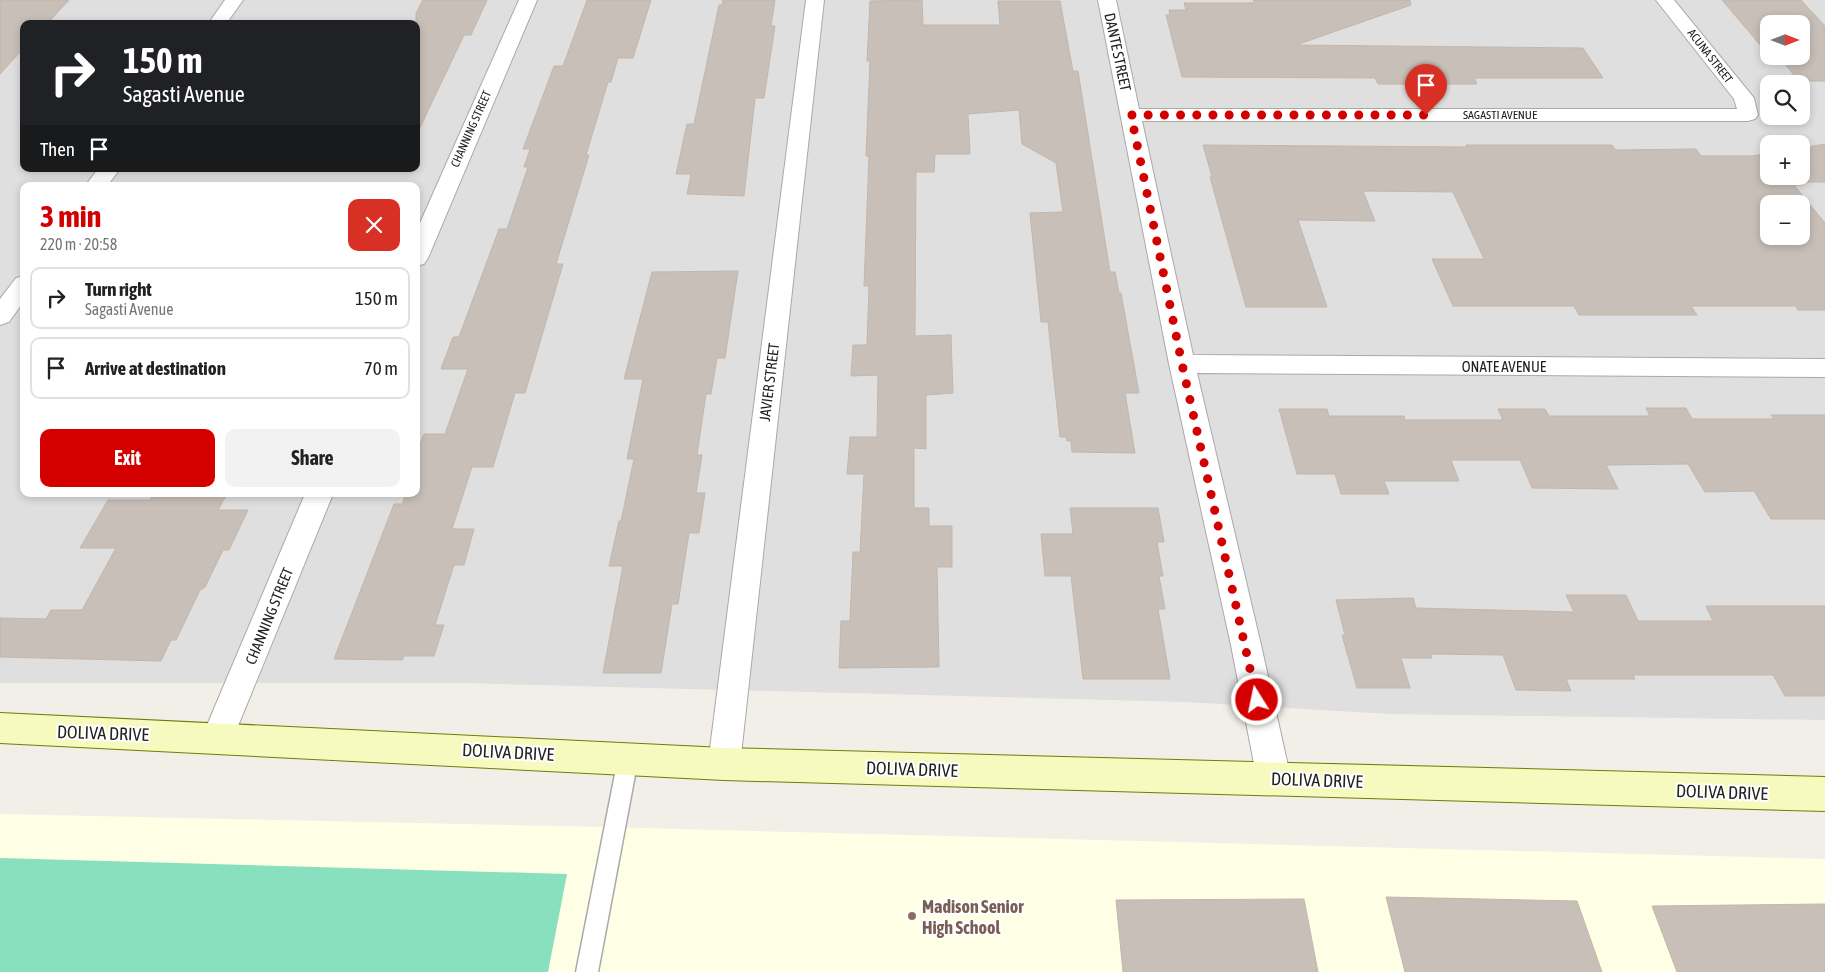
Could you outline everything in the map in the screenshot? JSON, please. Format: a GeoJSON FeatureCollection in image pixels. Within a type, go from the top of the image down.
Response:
{"type":"FeatureCollection","features":[{"type":"Feature","properties":{"kind":"street"},"geometry":{"type":"LineString","coordinates":[[219,20],[234,0]]}},
{"type":"Feature","properties":{"kind":"street","name":"CHANNING STREET"},"geometry":{"type":"LineString","coordinates":[[420,249],[528,0]]}},
{"type":"Feature","properties":{"kind":"street","name":"JAVIER STREET"},"geometry":{"type":"LineString","coordinates":[[724,764],[815,0]]}},
{"type":"Feature","properties":{"kind":"street","name":"DANTE STREET"},"geometry":{"type":"LineString","coordinates":[[1107,0],[1182,364],[1274,779]]}},
{"type":"Feature","properties":{"kind":"street","name":"ACUNA STREET"},"geometry":{"type":"LineString","coordinates":[[1665,0],[1744,98],[1748,115]]}},
{"type":"Feature","properties":{"kind":"street","name":"SAGASTI AVENUE"},"geometry":{"type":"LineString","coordinates":[[1131,115],[1748,115]]}},
{"type":"Feature","properties":{"kind":"street"},"geometry":{"type":"LineString","coordinates":[[99,182],[107,172]]}},
{"type":"Feature","properties":{"kind":"street"},"geometry":{"type":"LineString","coordinates":[[0,316],[20,289]]}},
{"type":"Feature","properties":{"kind":"street","name":"ONATE AVENUE"},"geometry":{"type":"LineString","coordinates":[[1182,364],[1825,368]]}},
{"type":"Feature","properties":{"kind":"street","name":"CHANNING STREET"},"geometry":{"type":"LineString","coordinates":[[218,738],[318,497]]}},
{"type":"Feature","properties":{"kind":"street","name":"DOLIVA DRIVE"},"geometry":{"type":"LineString","coordinates":[[0,728],[724,764],[1825,794]]}},
{"type":"Feature","properties":{"kind":"lane"},"geometry":{"type":"LineString","coordinates":[[588,972],[628,759]]}},
{"type":"Feature","properties":{"kind":"shaded area"},"geometry":{"type":"Polygon","coordinates":[[[0,0],[1825,0],[1825,720],[1389,714],[1185,702],[465,683],[0,683],[0,0]]]}},
{"type":"Feature","properties":{"kind":"shaded area","name":"Madison Senior High School"},"geometry":{"type":"Polygon","coordinates":[[[0,814],[603,827],[1825,859],[1825,972],[0,972],[0,814]]]}},
{"type":"Feature","properties":{"kind":"green space"},"geometry":{"type":"Polygon","coordinates":[[[0,858],[567,874],[548,972],[0,972],[0,858]]]}},
{"type":"Feature","properties":{"kind":"building"},"geometry":{"type":"Polygon","coordinates":[[[0,0],[69,0],[51,20],[20,20],[20,52],[0,74],[0,0]]]}},
{"type":"Feature","properties":{"kind":"building"},"geometry":{"type":"Polygon","coordinates":[[[423,0],[487,0],[471,35],[464,35],[420,128],[420,20],[416,20],[416,13],[423,0]]]}},
{"type":"Feature","properties":{"kind":"building"},"geometry":{"type":"Polygon","coordinates":[[[587,0],[651,0],[633,58],[618,58],[611,82],[608,82],[586,155],[589,155],[556,264],[563,264],[525,393],[515,393],[493,467],[472,467],[452,529],[474,529],[464,565],[454,565],[435,625],[444,625],[434,656],[404,656],[402,660],[334,659],[394,504],[402,504],[405,497],[420,497],[420,444],[424,434],[445,434],[468,369],[441,369],[453,337],[459,337],[499,229],[507,229],[528,167],[524,167],[530,149],[523,149],[554,66],[563,66],[587,0]]]}},
{"type":"Feature","properties":{"kind":"building"},"geometry":{"type":"Polygon","coordinates":[[[723,0],[775,0],[771,26],[775,26],[764,98],[755,98],[744,196],[687,194],[691,174],[676,174],[687,124],[694,124],[719,5],[722,5],[723,0]]]}},
{"type":"Feature","properties":{"kind":"building"},"geometry":{"type":"Polygon","coordinates":[[[922,0],[923,25],[1000,25],[998,1],[1060,1],[1073,71],[1078,71],[1110,272],[1115,272],[1119,293],[1121,293],[1139,393],[1125,393],[1135,453],[1072,452],[1071,441],[1067,441],[1066,437],[1060,437],[1048,322],[1041,322],[1030,213],[1063,212],[1056,163],[1022,144],[1019,110],[968,114],[970,154],[935,154],[934,172],[916,172],[915,336],[951,335],[953,393],[926,395],[926,449],[914,448],[914,508],[929,508],[929,526],[952,526],[952,567],[937,567],[939,667],[839,668],[841,621],[850,621],[853,552],[860,552],[864,474],[847,474],[850,437],[877,437],[878,375],[851,376],[853,345],[867,345],[869,286],[864,286],[869,156],[866,156],[870,61],[867,61],[870,1],[922,0]]]}},
{"type":"Feature","properties":{"kind":"building"},"geometry":{"type":"Polygon","coordinates":[[[1254,0],[1410,0],[1411,5],[1296,45],[1583,48],[1603,78],[1474,78],[1477,84],[1378,84],[1375,78],[1182,77],[1166,15],[1170,15],[1169,10],[1186,10],[1184,3],[1253,3],[1254,0]]]}},
{"type":"Feature","properties":{"kind":"building"},"geometry":{"type":"Polygon","coordinates":[[[1722,0],[1801,0],[1825,26],[1825,81],[1810,81],[1810,75],[1794,75],[1786,65],[1810,65],[1810,15],[1760,15],[1760,45],[1722,0]]]}},
{"type":"Feature","properties":{"kind":"building"},"geometry":{"type":"Polygon","coordinates":[[[1825,144],[1825,182],[1810,182],[1810,146],[1825,144]]]}},
{"type":"Feature","properties":{"kind":"building"},"geometry":{"type":"Polygon","coordinates":[[[1203,145],[1467,147],[1466,145],[1612,145],[1616,150],[1696,149],[1701,156],[1760,155],[1760,185],[1794,185],[1802,195],[1760,195],[1760,245],[1810,245],[1810,205],[1825,223],[1825,310],[1798,310],[1796,306],[1691,306],[1697,315],[1579,315],[1574,306],[1453,306],[1432,259],[1484,259],[1453,192],[1363,191],[1375,221],[1298,220],[1327,307],[1246,307],[1203,145]]]}},
{"type":"Feature","properties":{"kind":"building"},"geometry":{"type":"Polygon","coordinates":[[[738,271],[725,358],[717,358],[711,394],[706,394],[697,455],[702,455],[696,493],[705,493],[699,533],[689,533],[678,604],[672,604],[661,673],[603,673],[623,566],[609,566],[634,459],[627,459],[643,379],[624,379],[652,272],[738,271]]]}},
{"type":"Feature","properties":{"kind":"building"},"geometry":{"type":"Polygon","coordinates":[[[1646,408],[1686,408],[1692,419],[1774,419],[1771,415],[1825,415],[1825,519],[1771,519],[1754,491],[1705,492],[1688,464],[1606,465],[1618,489],[1532,488],[1520,460],[1451,460],[1459,481],[1384,481],[1389,494],[1341,494],[1335,474],[1297,474],[1279,409],[1327,409],[1329,416],[1404,416],[1405,420],[1503,420],[1498,409],[1545,409],[1549,416],[1650,416],[1646,408]]]}},
{"type":"Feature","properties":{"kind":"building"},"geometry":{"type":"Polygon","coordinates":[[[152,497],[225,497],[218,510],[248,510],[229,550],[223,550],[205,587],[200,590],[176,640],[171,640],[161,661],[0,657],[0,618],[46,619],[51,610],[82,610],[116,548],[80,548],[108,500],[150,500],[152,497]]]}},
{"type":"Feature","properties":{"kind":"building"},"geometry":{"type":"Polygon","coordinates":[[[1070,508],[1158,508],[1164,542],[1157,542],[1163,576],[1159,576],[1165,609],[1158,609],[1170,679],[1083,679],[1071,576],[1045,576],[1041,534],[1073,534],[1070,508]]]}},
{"type":"Feature","properties":{"kind":"building"},"geometry":{"type":"Polygon","coordinates":[[[1566,595],[1626,595],[1638,621],[1713,621],[1706,606],[1825,606],[1825,696],[1785,696],[1773,675],[1633,675],[1635,679],[1566,679],[1571,691],[1516,690],[1503,655],[1431,654],[1432,658],[1401,658],[1410,688],[1357,688],[1342,635],[1345,635],[1336,600],[1413,598],[1416,608],[1574,612],[1566,595]]]}},
{"type":"Feature","properties":{"kind":"building"},"geometry":{"type":"Polygon","coordinates":[[[1386,897],[1577,901],[1602,972],[1405,972],[1386,897]]]}},
{"type":"Feature","properties":{"kind":"building"},"geometry":{"type":"Polygon","coordinates":[[[1304,899],[1318,972],[1123,972],[1116,900],[1304,899]]]}},
{"type":"Feature","properties":{"kind":"building"},"geometry":{"type":"Polygon","coordinates":[[[1825,904],[1825,972],[1677,972],[1652,906],[1825,904]]]}},
{"type":"Feature","properties":{"kind":"place","name":"Madison Senior High School"},"geometry":{"type":"Point","coordinates":[912,916]}},
{"type":"Feature","properties":{"kind":"route"},"geometry":{"type":"LineString","coordinates":[[1257,700],[1182,364],[1131,115],[1426,115]]}}]}
